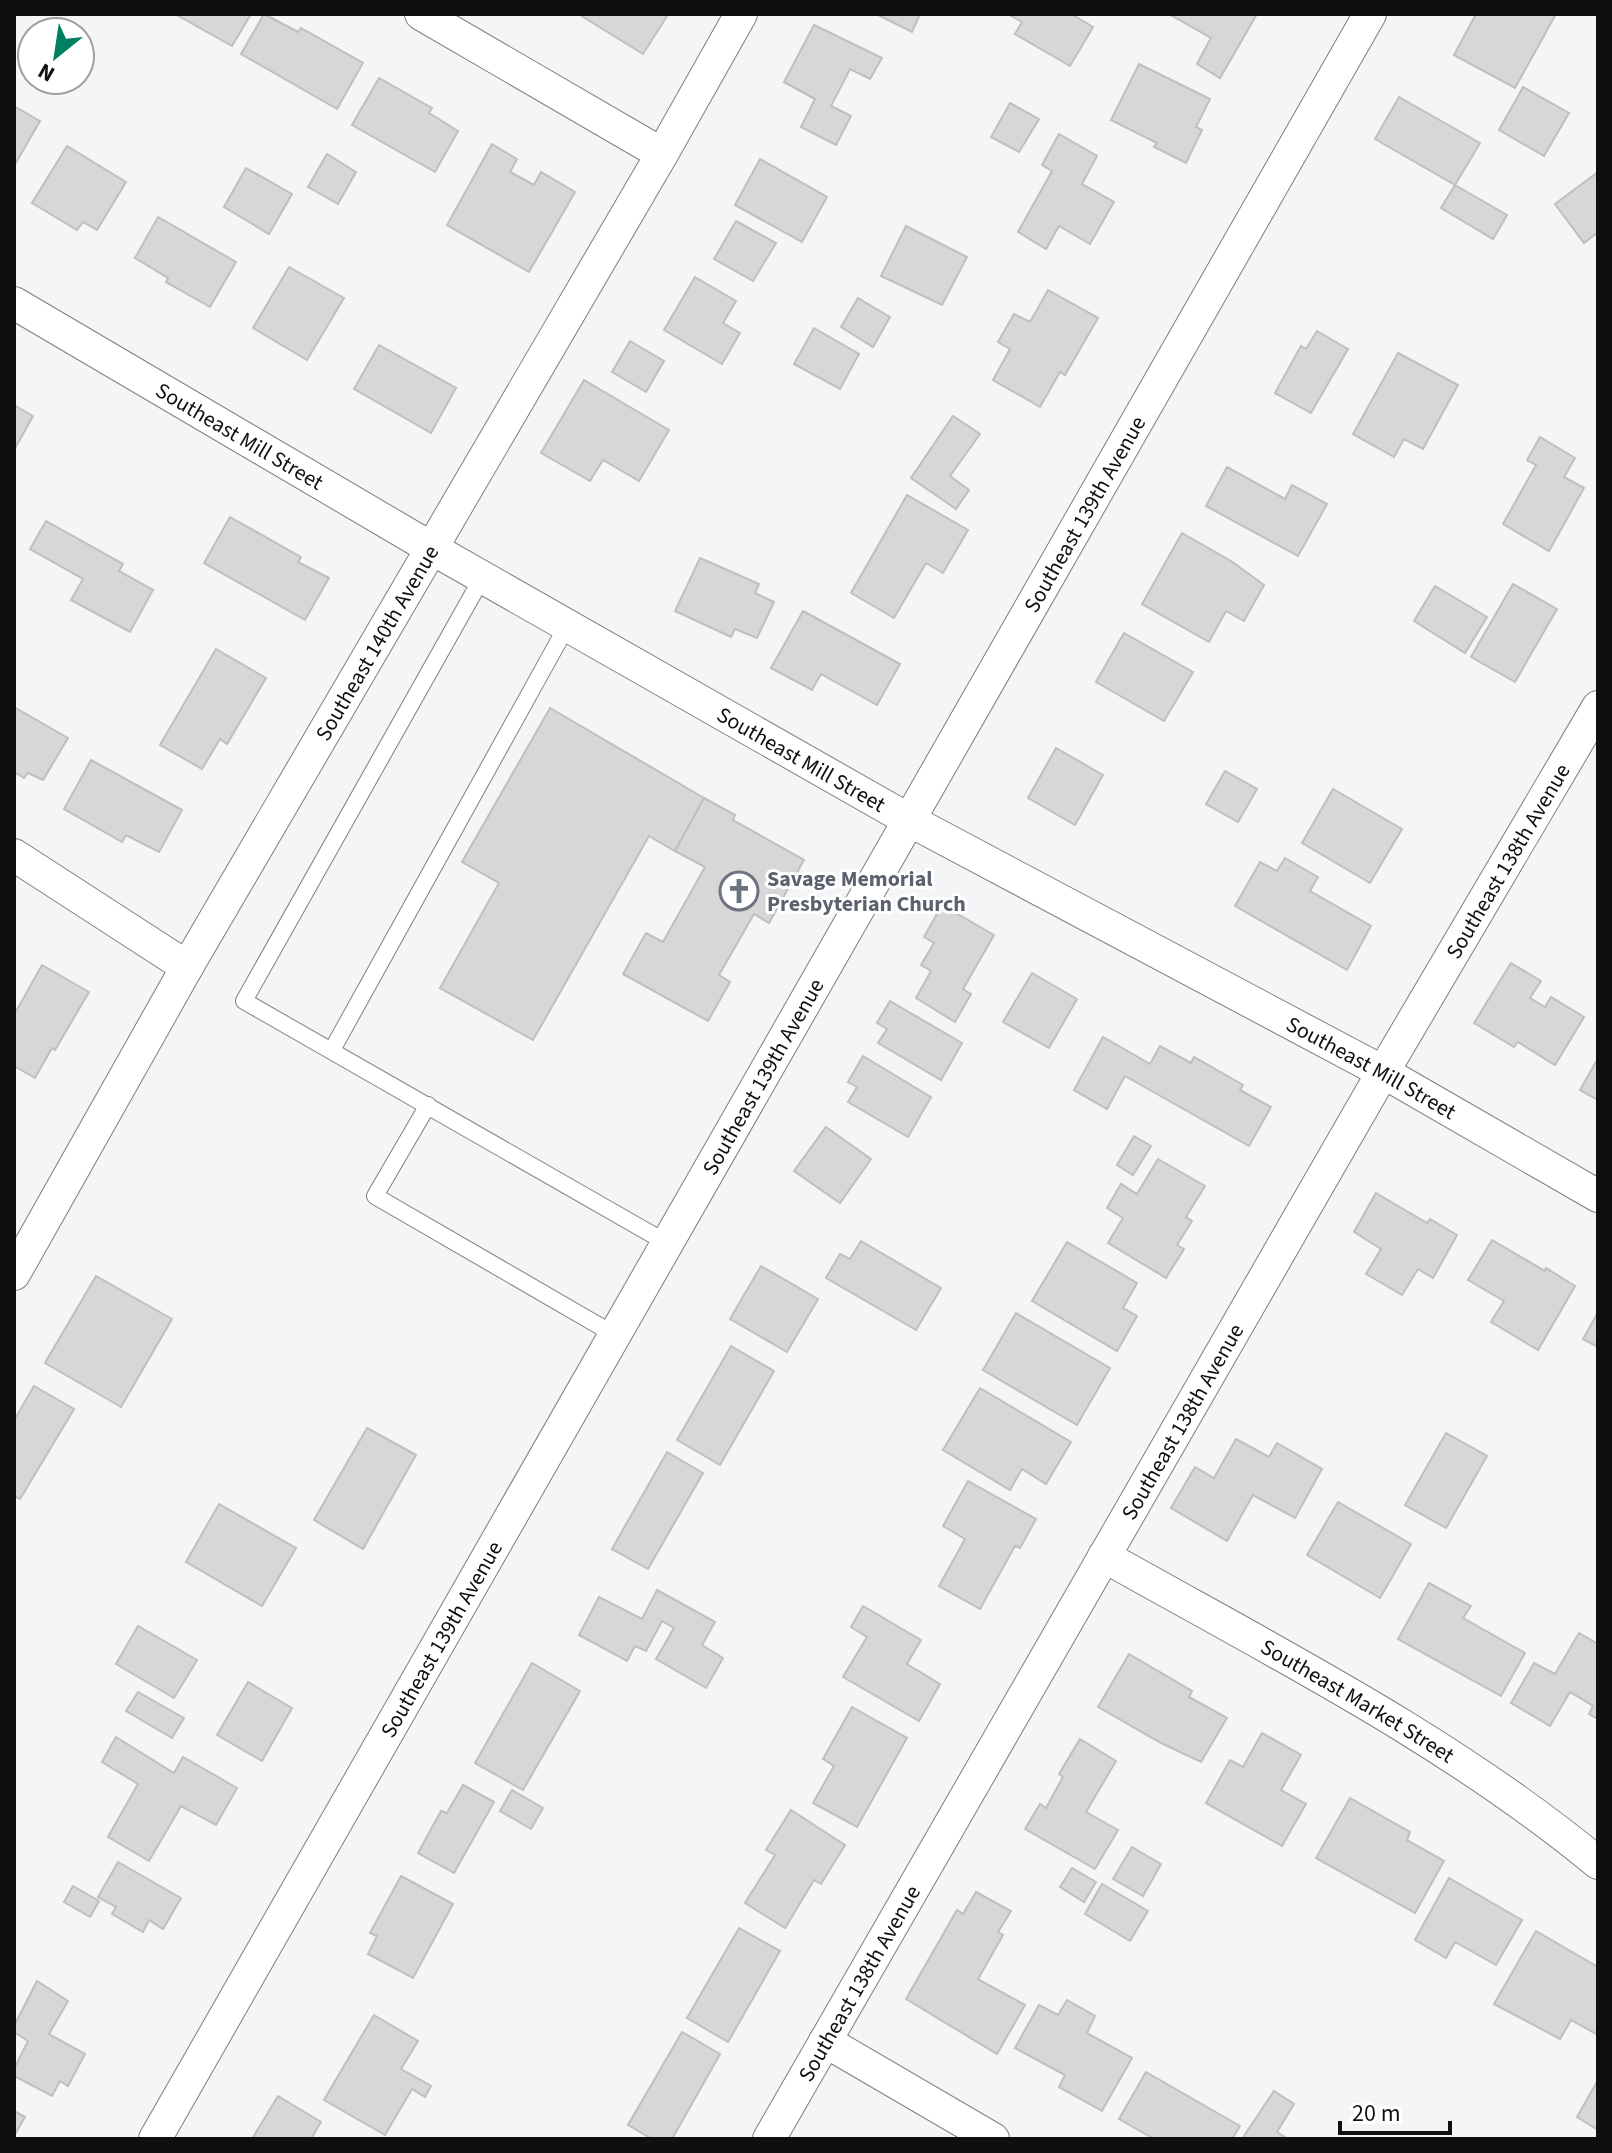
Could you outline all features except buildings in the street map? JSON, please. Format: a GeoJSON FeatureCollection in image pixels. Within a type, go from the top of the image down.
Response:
{"type":"FeatureCollection","features":[{"type":"Feature","properties":{"kind":"street"},"geometry":{"type":"LineString","coordinates":[[421,14],[662,154]]}},
{"type":"Feature","properties":{"kind":"street","name":"Southeast 140th Avenue"},"geometry":{"type":"LineString","coordinates":[[14,1274],[187,967],[741,14]]}},
{"type":"Feature","properties":{"kind":"street","name":"Southeast 139th Avenue"},"geometry":{"type":"LineString","coordinates":[[155,2139],[1370,14]]}},
{"type":"Feature","properties":{"kind":"street","name":"Southeast Mill Street"},"geometry":{"type":"LineString","coordinates":[[14,303],[482,578],[909,820],[1383,1072],[1598,1196]]}},
{"type":"Feature","properties":{"kind":"street","name":"Southeast 138th Avenue"},"geometry":{"type":"LineString","coordinates":[[769,2139],[1383,1072],[1598,707]]}},
{"type":"Feature","properties":{"kind":"street"},"geometry":{"type":"LineString","coordinates":[[14,855],[187,967]]}},
{"type":"Feature","properties":{"kind":"street","name":"Southeast Market Street"},"geometry":{"type":"LineString","coordinates":[[1104,1556],[1404,1726],[1521,1804],[1598,1863]]}},
{"type":"Feature","properties":{"kind":"street"},"geometry":{"type":"LineString","coordinates":[[825,2041],[993,2139]]}},
{"type":"Feature","properties":{"kind":"lane"},"geometry":{"type":"LineString","coordinates":[[482,578],[244,1001],[667,1243]]}},
{"type":"Feature","properties":{"kind":"lane"},"geometry":{"type":"LineString","coordinates":[[332,1050],[567,626]]}},
{"type":"Feature","properties":{"kind":"lane"},"geometry":{"type":"LineString","coordinates":[[428,1105],[375,1196],[615,1335]]}},
{"type":"Feature","properties":{"kind":"place","name":"Savage Memorial Presbyterian Church"},"geometry":{"type":"Point","coordinates":[739,891]}}]}
